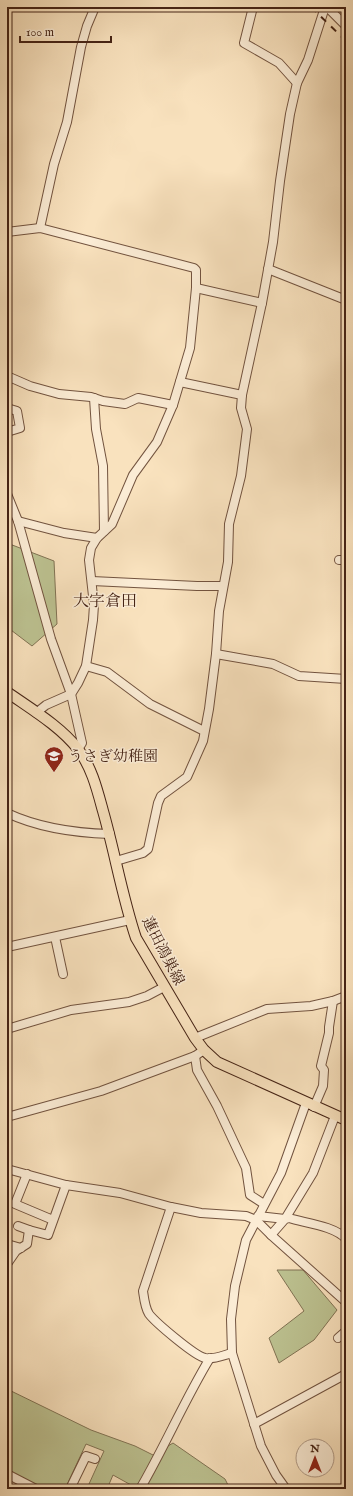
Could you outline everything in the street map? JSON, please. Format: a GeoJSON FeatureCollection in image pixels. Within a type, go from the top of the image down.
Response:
{"type":"FeatureCollection","features":[{"type":"Feature","properties":{"kind":"main road","name":"蓮田鴻巣線"},"geometry":{"type":"LineString","coordinates":[[7,692],[69,740],[78,749],[88,764],[93,774],[110,834],[130,920],[136,938],[164,987],[204,1050],[217,1062],[346,1120]]}},
{"type":"Feature","properties":{"kind":"street"},"geometry":{"type":"LineString","coordinates":[[40,228],[54,164],[67,122],[81,48],[87,26],[95,7]]}},
{"type":"Feature","properties":{"kind":"street"},"geometry":{"type":"LineString","coordinates":[[253,7],[244,43],[279,63],[297,82]]}},
{"type":"Feature","properties":{"kind":"street"},"geometry":{"type":"LineString","coordinates":[[116,861],[143,853],[148,849],[158,803],[161,796],[187,777],[203,741],[209,709],[216,654],[219,611],[228,562],[229,524],[241,476],[247,429],[241,408],[242,395],[262,303],[273,242],[287,133],[297,82],[308,60],[326,7],[346,26]]}},
{"type":"Feature","properties":{"kind":"street"},"geometry":{"type":"LineString","coordinates":[[7,232],[40,228],[194,268],[196,270],[196,288],[190,348],[173,405],[157,442],[133,474],[112,524],[97,538],[92,548],[89,560],[92,581],[93,620],[86,666],[71,694],[46,705],[36,713]]}},
{"type":"Feature","properties":{"kind":"street"},"geometry":{"type":"LineString","coordinates":[[268,269],[346,300]]}},
{"type":"Feature","properties":{"kind":"street"},"geometry":{"type":"LineString","coordinates":[[196,288],[262,303]]}},
{"type":"Feature","properties":{"kind":"street"},"geometry":{"type":"LineString","coordinates":[[7,376],[30,386],[59,394],[94,398],[103,401],[125,404],[138,398],[173,405]]}},
{"type":"Feature","properties":{"kind":"street"},"geometry":{"type":"LineString","coordinates":[[180,382],[242,395]]}},
{"type":"Feature","properties":{"kind":"street"},"geometry":{"type":"LineString","coordinates":[[94,398],[96,429],[103,466],[104,531]]}},
{"type":"Feature","properties":{"kind":"street"},"geometry":{"type":"LineString","coordinates":[[7,408],[17,411],[20,428],[7,432]]}},
{"type":"Feature","properties":{"kind":"street"},"geometry":{"type":"LineString","coordinates":[[7,494],[18,520],[51,639],[71,694],[82,743],[78,749]]}},
{"type":"Feature","properties":{"kind":"street"},"geometry":{"type":"LineString","coordinates":[[18,520],[64,533],[97,538]]}},
{"type":"Feature","properties":{"kind":"street"},"geometry":{"type":"LineString","coordinates":[[92,581],[223,586]]}},
{"type":"Feature","properties":{"kind":"street"},"geometry":{"type":"LineString","coordinates":[[216,654],[273,664],[299,676],[346,679]]}},
{"type":"Feature","properties":{"kind":"street"},"geometry":{"type":"LineString","coordinates":[[86,666],[107,672],[150,704],[204,731]]}},
{"type":"Feature","properties":{"kind":"street"},"geometry":{"type":"LineString","coordinates":[[7,813],[64,830],[84,833],[110,834]]}},
{"type":"Feature","properties":{"kind":"street"},"geometry":{"type":"LineString","coordinates":[[7,947],[130,920]]}},
{"type":"Feature","properties":{"kind":"street"},"geometry":{"type":"LineString","coordinates":[[55,936],[63,974]]}},
{"type":"Feature","properties":{"kind":"street"},"geometry":{"type":"LineString","coordinates":[[7,1029],[72,1010],[129,1002],[147,996],[164,987]]}},
{"type":"Feature","properties":{"kind":"street"},"geometry":{"type":"LineString","coordinates":[[195,1038],[267,1009],[311,1006],[333,1001],[346,996]]}},
{"type":"Feature","properties":{"kind":"street"},"geometry":{"type":"LineString","coordinates":[[286,1489],[267,1461],[254,1424],[232,1353],[231,1318],[235,1286],[246,1240],[281,1172],[310,1105],[323,1086],[324,1070],[321,1066],[329,1034],[333,1001]]}},
{"type":"Feature","properties":{"kind":"street"},"geometry":{"type":"LineString","coordinates":[[7,1117],[101,1091],[195,1056],[204,1050]]}},
{"type":"Feature","properties":{"kind":"street"},"geometry":{"type":"LineString","coordinates":[[195,1056],[197,1070],[246,1168],[250,1195],[264,1204]]}},
{"type":"Feature","properties":{"kind":"street"},"geometry":{"type":"LineString","coordinates":[[271,1235],[285,1219],[313,1173],[335,1116]]}},
{"type":"Feature","properties":{"kind":"street"},"geometry":{"type":"LineString","coordinates":[[7,1168],[66,1184],[120,1193],[172,1207],[201,1212],[257,1218],[289,1218],[329,1229],[345,1236]]}},
{"type":"Feature","properties":{"kind":"street"},"geometry":{"type":"LineString","coordinates":[[27,1174],[15,1204],[53,1220]]}},
{"type":"Feature","properties":{"kind":"street"},"geometry":{"type":"LineString","coordinates":[[18,1226],[48,1235],[66,1184]]}},
{"type":"Feature","properties":{"kind":"street"},"geometry":{"type":"LineString","coordinates":[[172,1207],[143,1290],[144,1302],[149,1314],[192,1351],[204,1358],[232,1353]]}},
{"type":"Feature","properties":{"kind":"street"},"geometry":{"type":"LineString","coordinates":[[257,1218],[271,1235],[346,1302]]}},
{"type":"Feature","properties":{"kind":"street"},"geometry":{"type":"LineString","coordinates":[[7,1264],[16,1251],[27,1244],[29,1230]]}},
{"type":"Feature","properties":{"kind":"street"},"geometry":{"type":"LineString","coordinates":[[7,1244],[21,1248]]}},
{"type":"Feature","properties":{"kind":"street"},"geometry":{"type":"LineString","coordinates":[[338,1338],[346,1332]]}},
{"type":"Feature","properties":{"kind":"street"},"geometry":{"type":"LineString","coordinates":[[140,1489],[155,1464],[176,1418],[210,1358]]}},
{"type":"Feature","properties":{"kind":"street"},"geometry":{"type":"LineString","coordinates":[[254,1424],[346,1374]]}},
{"type":"Feature","properties":{"kind":"street"},"geometry":{"type":"LineString","coordinates":[[70,1489],[86,1456],[95,1459]]}},
{"type":"Feature","properties":{"kind":"street"},"geometry":{"type":"LineString","coordinates":[[7,1474],[33,1488]]}},
{"type":"Feature","properties":{"kind":"green space"},"geometry":{"type":"Polygon","coordinates":[[[7,543],[54,561],[57,624],[32,646],[7,627],[7,543]]]}},
{"type":"Feature","properties":{"kind":"green space"},"geometry":{"type":"Polygon","coordinates":[[[277,1270],[303,1270],[337,1310],[314,1340],[279,1363],[269,1338],[304,1311],[277,1270]]]}},
{"type":"Feature","properties":{"kind":"green space"},"geometry":{"type":"Polygon","coordinates":[[[7,1389],[91,1430],[135,1446],[153,1455],[173,1443],[225,1479],[230,1489],[130,1489],[131,1485],[113,1475],[107,1489],[92,1489],[89,1484],[104,1451],[86,1444],[65,1489],[44,1489],[7,1471],[7,1389]]]}},
{"type":"Feature","properties":{"kind":"railway"},"geometry":{"type":"LineString","coordinates":[[311,7],[346,41]]}},
{"type":"Feature","properties":{"kind":"place","name":"うさぎ幼稚園"},"geometry":{"type":"Point","coordinates":[54,773]}},
{"type":"Feature","properties":{"kind":"district","name":"大字倉田"},"geometry":{"type":"Point","coordinates":[105,602]}}]}
